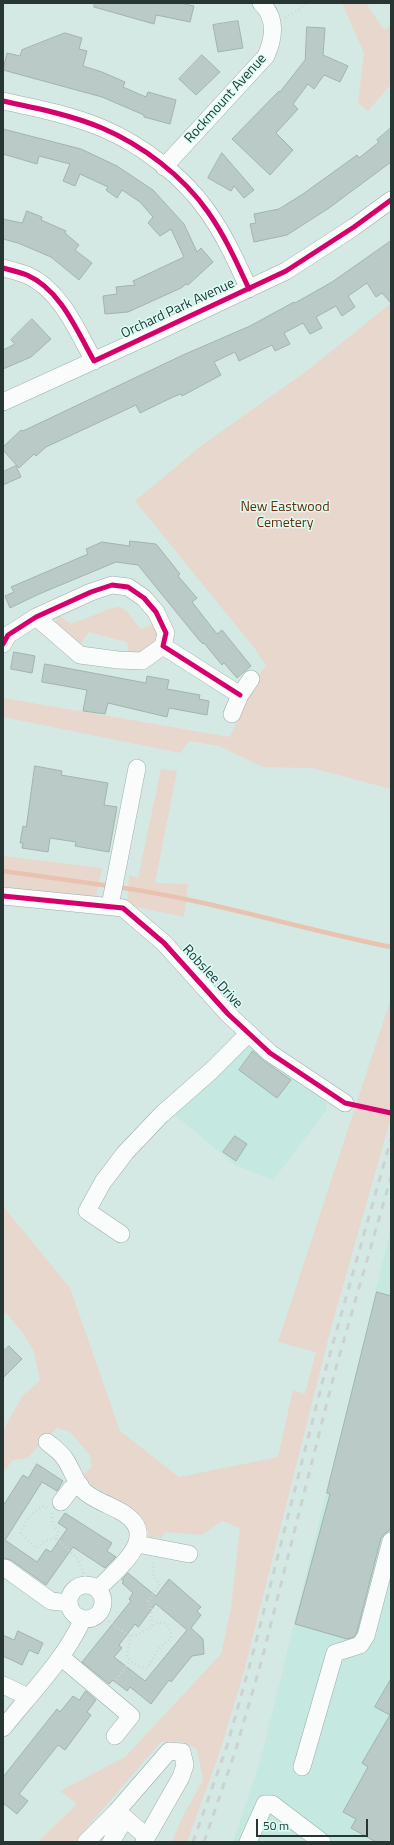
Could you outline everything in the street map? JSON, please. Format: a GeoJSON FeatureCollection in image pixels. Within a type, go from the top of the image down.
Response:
{"type":"FeatureCollection","features":[{"type":"Feature","properties":{"kind":"street","name":"Rockmount Avenue"},"geometry":{"type":"LineString","coordinates":[[164,167],[260,65],[266,56],[271,45],[272,24],[269,14],[261,3]]}},
{"type":"Feature","properties":{"kind":"street"},"geometry":{"type":"LineString","coordinates":[[3,101],[47,111],[102,129],[139,149],[164,167],[193,193],[207,210],[231,250],[249,290]]}},
{"type":"Feature","properties":{"kind":"street","name":"Orchard Park Avenue"},"geometry":{"type":"LineString","coordinates":[[3,402],[249,290],[314,254],[391,200]]}},
{"type":"Feature","properties":{"kind":"street"},"geometry":{"type":"LineString","coordinates":[[3,268],[27,275],[43,285],[54,296],[70,317],[94,361]]}},
{"type":"Feature","properties":{"kind":"street"},"geometry":{"type":"LineString","coordinates":[[3,644],[8,635],[36,617],[91,592],[112,585],[128,587],[144,598],[156,612],[166,633],[163,646],[142,661],[118,660],[80,655],[36,617]]}},
{"type":"Feature","properties":{"kind":"street"},"geometry":{"type":"LineString","coordinates":[[163,646],[240,695]]}},
{"type":"Feature","properties":{"kind":"street"},"geometry":{"type":"LineString","coordinates":[[232,714],[240,695],[251,679]]}},
{"type":"Feature","properties":{"kind":"street"},"geometry":{"type":"LineString","coordinates":[[110,906],[137,768]]}},
{"type":"Feature","properties":{"kind":"street","name":"Robslee Drive"},"geometry":{"type":"LineString","coordinates":[[3,896],[122,908],[164,943],[228,1014],[270,1053],[345,1103]]}},
{"type":"Feature","properties":{"kind":"street"},"geometry":{"type":"LineString","coordinates":[[121,1234],[87,1211],[103,1182],[125,1153],[161,1115],[211,1071],[249,1033]]}},
{"type":"Feature","properties":{"kind":"street"},"geometry":{"type":"LineString","coordinates":[[48,1442],[65,1458],[84,1491],[133,1520],[139,1531],[137,1544],[122,1565],[92,1587]]}},
{"type":"Feature","properties":{"kind":"street"},"geometry":{"type":"LineString","coordinates":[[56,1507],[71,1489],[80,1485]]}},
{"type":"Feature","properties":{"kind":"street"},"geometry":{"type":"LineString","coordinates":[[302,1767],[335,1654],[360,1645],[366,1636],[391,1541]]}},
{"type":"Feature","properties":{"kind":"street"},"geometry":{"type":"LineString","coordinates":[[137,1544],[189,1554]]}},
{"type":"Feature","properties":{"kind":"street"},"geometry":{"type":"LineString","coordinates":[[5,1568],[51,1601],[69,1603]]}},
{"type":"Feature","properties":{"kind":"street"},"geometry":{"type":"LineString","coordinates":[[3,1728],[61,1657],[75,1636],[104,1604],[103,1598],[92,1587],[81,1585],[72,1592],[69,1603],[73,1614],[91,1617]]}},
{"type":"Feature","properties":{"kind":"street"},"geometry":{"type":"LineString","coordinates":[[61,1657],[131,1716],[115,1736]]}},
{"type":"Feature","properties":{"kind":"street"},"geometry":{"type":"LineString","coordinates":[[3,1685],[28,1697]]}},
{"type":"Feature","properties":{"kind":"street"},"geometry":{"type":"LineString","coordinates":[[86,1842],[121,1815],[169,1751],[182,1752],[185,1765],[181,1777],[145,1839],[121,1815]]}},
{"type":"Feature","properties":{"kind":"street"},"geometry":{"type":"LineString","coordinates":[[248,1842],[265,1804],[272,1804],[322,1842]]}},
{"type":"Feature","properties":{"kind":"street"},"geometry":{"type":"LineString","coordinates":[[111,1842],[121,1815]]}},
{"type":"Feature","properties":{"kind":"path"},"geometry":{"type":"LineString","coordinates":[[272,24],[287,17],[308,3]]}},
{"type":"Feature","properties":{"kind":"path"},"geometry":{"type":"LineString","coordinates":[[44,1506],[56,1507],[52,1523],[58,1532],[56,1538],[45,1541],[37,1548],[20,1534],[25,1522],[35,1510],[44,1506]]}},
{"type":"Feature","properties":{"kind":"path"},"geometry":{"type":"LineString","coordinates":[[56,1538],[78,1559],[92,1587]]}},
{"type":"Feature","properties":{"kind":"path"},"geometry":{"type":"LineString","coordinates":[[152,1624],[151,1608],[148,1601],[160,1584],[152,1573],[155,1548]]}},
{"type":"Feature","properties":{"kind":"path"},"geometry":{"type":"LineString","coordinates":[[91,1617],[131,1636],[137,1635],[152,1624],[159,1622],[165,1623],[170,1628],[171,1638],[160,1647],[147,1668],[130,1661],[127,1656],[131,1636]]}},
{"type":"Feature","properties":{"kind":"path"},"geometry":{"type":"LineString","coordinates":[[105,1694],[130,1661]]}},
{"type":"Feature","properties":{"kind":"shaded area"},"geometry":{"type":"Polygon","coordinates":[[[236,1037],[325,1098],[327,1110],[273,1180],[235,1165],[163,1105],[236,1037]]]}},
{"type":"Feature","properties":{"kind":"shaded area"},"geometry":{"type":"Polygon","coordinates":[[[391,1228],[391,1842],[233,1842],[261,1758],[391,1228]]]}},
{"type":"Feature","properties":{"kind":"green space"},"geometry":{"type":"Polygon","coordinates":[[[342,3],[366,3],[384,30],[391,26],[391,84],[368,111],[358,103],[364,53],[342,3]]]}},
{"type":"Feature","properties":{"kind":"green space","name":"New Eastwood Cemetery"},"geometry":{"type":"Polygon","coordinates":[[[391,303],[391,789],[312,768],[263,767],[219,746],[189,741],[180,753],[3,717],[3,698],[230,737],[255,680],[266,666],[256,650],[135,501],[201,446],[308,370],[391,303]]]}},
{"type":"Feature","properties":{"kind":"green space"},"geometry":{"type":"Polygon","coordinates":[[[120,607],[127,611],[140,629],[153,624],[157,631],[158,643],[147,653],[129,654],[127,642],[89,632],[81,644],[68,637],[61,631],[56,623],[55,618],[59,615],[71,624],[112,608],[120,607]]]}},
{"type":"Feature","properties":{"kind":"green space"},"geometry":{"type":"Polygon","coordinates":[[[161,769],[177,771],[155,883],[188,884],[184,917],[127,905],[129,875],[138,878],[161,769]]]}},
{"type":"Feature","properties":{"kind":"green space"},"geometry":{"type":"Polygon","coordinates":[[[3,856],[102,868],[95,901],[3,888],[3,856]]]}},
{"type":"Feature","properties":{"kind":"green space"},"geometry":{"type":"Polygon","coordinates":[[[391,998],[391,1117],[331,1328],[243,1675],[219,1754],[187,1842],[172,1842],[182,1818],[203,1780],[197,1749],[179,1741],[161,1742],[74,1842],[38,1842],[77,1804],[60,1791],[125,1757],[221,1654],[231,1608],[240,1528],[222,1521],[202,1535],[166,1532],[161,1538],[149,1537],[146,1527],[132,1510],[81,1477],[92,1467],[90,1455],[70,1432],[57,1428],[27,1458],[13,1460],[3,1473],[3,1430],[23,1395],[40,1381],[34,1352],[23,1333],[6,1313],[3,1313],[3,1206],[70,1288],[120,1431],[179,1477],[278,1457],[293,1390],[305,1394],[316,1352],[278,1342],[391,998]]]}},
{"type":"Feature","properties":{"kind":"building"},"geometry":{"type":"Polygon","coordinates":[[[95,3],[180,3],[194,6],[190,22],[156,15],[154,24],[94,7],[95,3]]]}},
{"type":"Feature","properties":{"kind":"building"},"geometry":{"type":"Polygon","coordinates":[[[238,21],[243,48],[218,52],[213,25],[238,21]]]}},
{"type":"Feature","properties":{"kind":"building"},"geometry":{"type":"Polygon","coordinates":[[[307,27],[325,28],[323,55],[348,66],[340,82],[324,75],[314,89],[308,84],[293,104],[298,109],[276,133],[293,150],[270,175],[232,139],[279,91],[280,92],[305,60],[307,27]]]}},
{"type":"Feature","properties":{"kind":"building"},"geometry":{"type":"Polygon","coordinates":[[[65,33],[82,38],[79,49],[87,51],[83,66],[125,82],[123,87],[146,97],[148,92],[176,100],[170,124],[144,117],[144,115],[102,97],[3,70],[7,53],[20,56],[22,50],[65,33]]]}},
{"type":"Feature","properties":{"kind":"building"},"geometry":{"type":"Polygon","coordinates":[[[202,55],[220,72],[196,95],[179,79],[202,55]]]}},
{"type":"Feature","properties":{"kind":"building"},"geometry":{"type":"Polygon","coordinates":[[[391,128],[391,162],[329,208],[287,235],[254,242],[250,224],[256,223],[254,214],[279,209],[303,194],[357,155],[359,158],[379,142],[377,140],[391,128]]]}},
{"type":"Feature","properties":{"kind":"building"},"geometry":{"type":"Polygon","coordinates":[[[3,129],[81,149],[117,166],[153,190],[184,224],[197,252],[201,248],[213,262],[188,285],[186,284],[181,288],[128,312],[105,314],[103,296],[117,294],[116,287],[135,285],[133,281],[184,257],[171,229],[160,236],[148,223],[153,217],[140,202],[122,190],[117,198],[106,190],[108,187],[80,174],[75,186],[63,181],[70,164],[39,156],[37,164],[3,154],[3,129]]]}},
{"type":"Feature","properties":{"kind":"building"},"geometry":{"type":"Polygon","coordinates":[[[222,153],[254,190],[244,198],[234,186],[231,191],[208,178],[222,153]]]}},
{"type":"Feature","properties":{"kind":"building"},"geometry":{"type":"Polygon","coordinates":[[[27,211],[42,217],[41,220],[66,231],[65,233],[79,245],[75,250],[92,263],[79,280],[51,257],[18,243],[3,239],[3,219],[22,223],[27,211]]]}},
{"type":"Feature","properties":{"kind":"building"},"geometry":{"type":"Polygon","coordinates":[[[391,241],[391,303],[382,293],[376,297],[367,283],[348,296],[355,307],[342,316],[336,306],[316,317],[322,328],[310,334],[303,323],[284,333],[290,344],[275,351],[272,345],[239,361],[235,352],[214,362],[221,375],[182,396],[181,394],[173,397],[140,413],[136,405],[46,447],[36,456],[34,454],[19,468],[3,450],[3,447],[21,430],[23,431],[183,355],[250,326],[332,282],[391,241]]]}},
{"type":"Feature","properties":{"kind":"building"},"geometry":{"type":"Polygon","coordinates":[[[32,319],[51,339],[31,357],[3,369],[3,350],[15,344],[11,340],[32,319]]]}},
{"type":"Feature","properties":{"kind":"building"},"geometry":{"type":"Polygon","coordinates":[[[16,466],[21,477],[3,485],[3,472],[16,466]]]}},
{"type":"Feature","properties":{"kind":"building"},"geometry":{"type":"Polygon","coordinates":[[[130,541],[156,544],[180,574],[178,576],[197,598],[192,602],[217,634],[222,630],[251,666],[237,678],[224,663],[222,665],[204,643],[203,644],[199,640],[138,565],[116,562],[39,594],[10,608],[5,596],[14,592],[11,587],[88,554],[86,549],[102,542],[129,546],[130,541]]]}},
{"type":"Feature","properties":{"kind":"building"},"geometry":{"type":"Polygon","coordinates":[[[14,652],[35,656],[32,673],[11,669],[14,652]]]}},
{"type":"Feature","properties":{"kind":"building"},"geometry":{"type":"Polygon","coordinates":[[[45,664],[146,683],[147,676],[169,680],[167,689],[200,695],[199,699],[209,701],[207,715],[169,708],[167,717],[108,703],[105,714],[83,711],[87,690],[42,682],[45,664]]]}},
{"type":"Feature","properties":{"kind":"building"},"geometry":{"type":"Polygon","coordinates":[[[35,766],[62,771],[61,775],[108,783],[104,805],[117,807],[109,852],[75,846],[76,842],[50,838],[48,852],[22,848],[23,843],[20,843],[23,826],[26,827],[35,766]]]}},
{"type":"Feature","properties":{"kind":"building"},"geometry":{"type":"Polygon","coordinates":[[[253,1051],[264,1061],[291,1080],[277,1098],[239,1070],[253,1051]]]}},
{"type":"Feature","properties":{"kind":"building"},"geometry":{"type":"Polygon","coordinates":[[[235,1136],[247,1144],[236,1161],[223,1152],[235,1136]]]}},
{"type":"Feature","properties":{"kind":"building"},"geometry":{"type":"Polygon","coordinates":[[[377,1292],[391,1296],[391,1529],[381,1538],[357,1632],[354,1637],[347,1639],[295,1624],[330,1494],[327,1493],[377,1292]]]}},
{"type":"Feature","properties":{"kind":"building"},"geometry":{"type":"Polygon","coordinates":[[[9,1346],[22,1359],[3,1378],[3,1352],[9,1346]]]}},
{"type":"Feature","properties":{"kind":"building"},"geometry":{"type":"Polygon","coordinates":[[[37,1464],[63,1481],[57,1491],[42,1482],[5,1540],[37,1562],[46,1549],[51,1552],[67,1529],[58,1523],[65,1513],[112,1543],[107,1551],[116,1557],[105,1568],[73,1547],[46,1585],[11,1560],[3,1558],[3,1506],[23,1475],[28,1478],[37,1464]]]}},
{"type":"Feature","properties":{"kind":"building"},"geometry":{"type":"Polygon","coordinates":[[[128,1573],[156,1596],[169,1579],[201,1607],[197,1611],[201,1615],[191,1628],[203,1639],[204,1654],[192,1656],[171,1682],[169,1680],[151,1704],[130,1687],[127,1691],[113,1680],[109,1684],[82,1662],[131,1601],[129,1599],[133,1593],[122,1583],[124,1581],[122,1580],[128,1573]],[[156,1604],[138,1627],[135,1624],[119,1645],[122,1648],[114,1657],[145,1681],[187,1630],[156,1604]]]}},
{"type":"Feature","properties":{"kind":"building"},"geometry":{"type":"Polygon","coordinates":[[[18,1631],[43,1643],[38,1654],[29,1650],[22,1665],[3,1656],[3,1635],[14,1640],[18,1631]]]}},
{"type":"Feature","properties":{"kind":"building"},"geometry":{"type":"Polygon","coordinates":[[[391,1679],[391,1842],[376,1842],[351,1828],[356,1819],[343,1812],[368,1767],[362,1763],[390,1715],[375,1707],[391,1679]]]}},
{"type":"Feature","properties":{"kind":"building"},"geometry":{"type":"Polygon","coordinates":[[[86,1691],[96,1700],[87,1712],[91,1715],[65,1750],[58,1745],[19,1794],[28,1801],[17,1814],[3,1803],[3,1777],[57,1709],[60,1712],[73,1696],[79,1700],[86,1691]]]}},
{"type":"Feature","properties":{"kind":"waterway"},"geometry":{"type":"LineString","coordinates":[[3,871],[110,886]]}},
{"type":"Feature","properties":{"kind":"waterway"},"geometry":{"type":"LineString","coordinates":[[117,887],[186,899],[391,947]]}},
{"type":"Feature","properties":{"kind":"railway"},"geometry":{"type":"LineString","coordinates":[[193,1842],[227,1746],[252,1657],[326,1368],[391,1139]]}},
{"type":"Feature","properties":{"kind":"railway"},"geometry":{"type":"LineString","coordinates":[[204,1842],[236,1749],[262,1659],[335,1371],[391,1177]]}},
{"type":"Feature","properties":{"kind":"cycle path"},"geometry":{"type":"LineString","coordinates":[[3,101],[41,109],[90,123],[132,143],[161,163],[187,186],[208,212],[225,240],[249,289]]}},
{"type":"Feature","properties":{"kind":"cycle path"},"geometry":{"type":"LineString","coordinates":[[3,268],[27,275],[39,282],[59,301],[67,312],[94,361],[286,271],[354,227],[391,200]]}},
{"type":"Feature","properties":{"kind":"cycle path"},"geometry":{"type":"LineString","coordinates":[[3,644],[8,635],[36,617],[91,592],[112,585],[128,587],[144,598],[156,612],[166,633],[163,646],[240,695]]}},
{"type":"Feature","properties":{"kind":"cycle path"},"geometry":{"type":"LineString","coordinates":[[3,896],[123,908],[164,943],[228,1014],[270,1053],[345,1103],[391,1113]]}}]}
